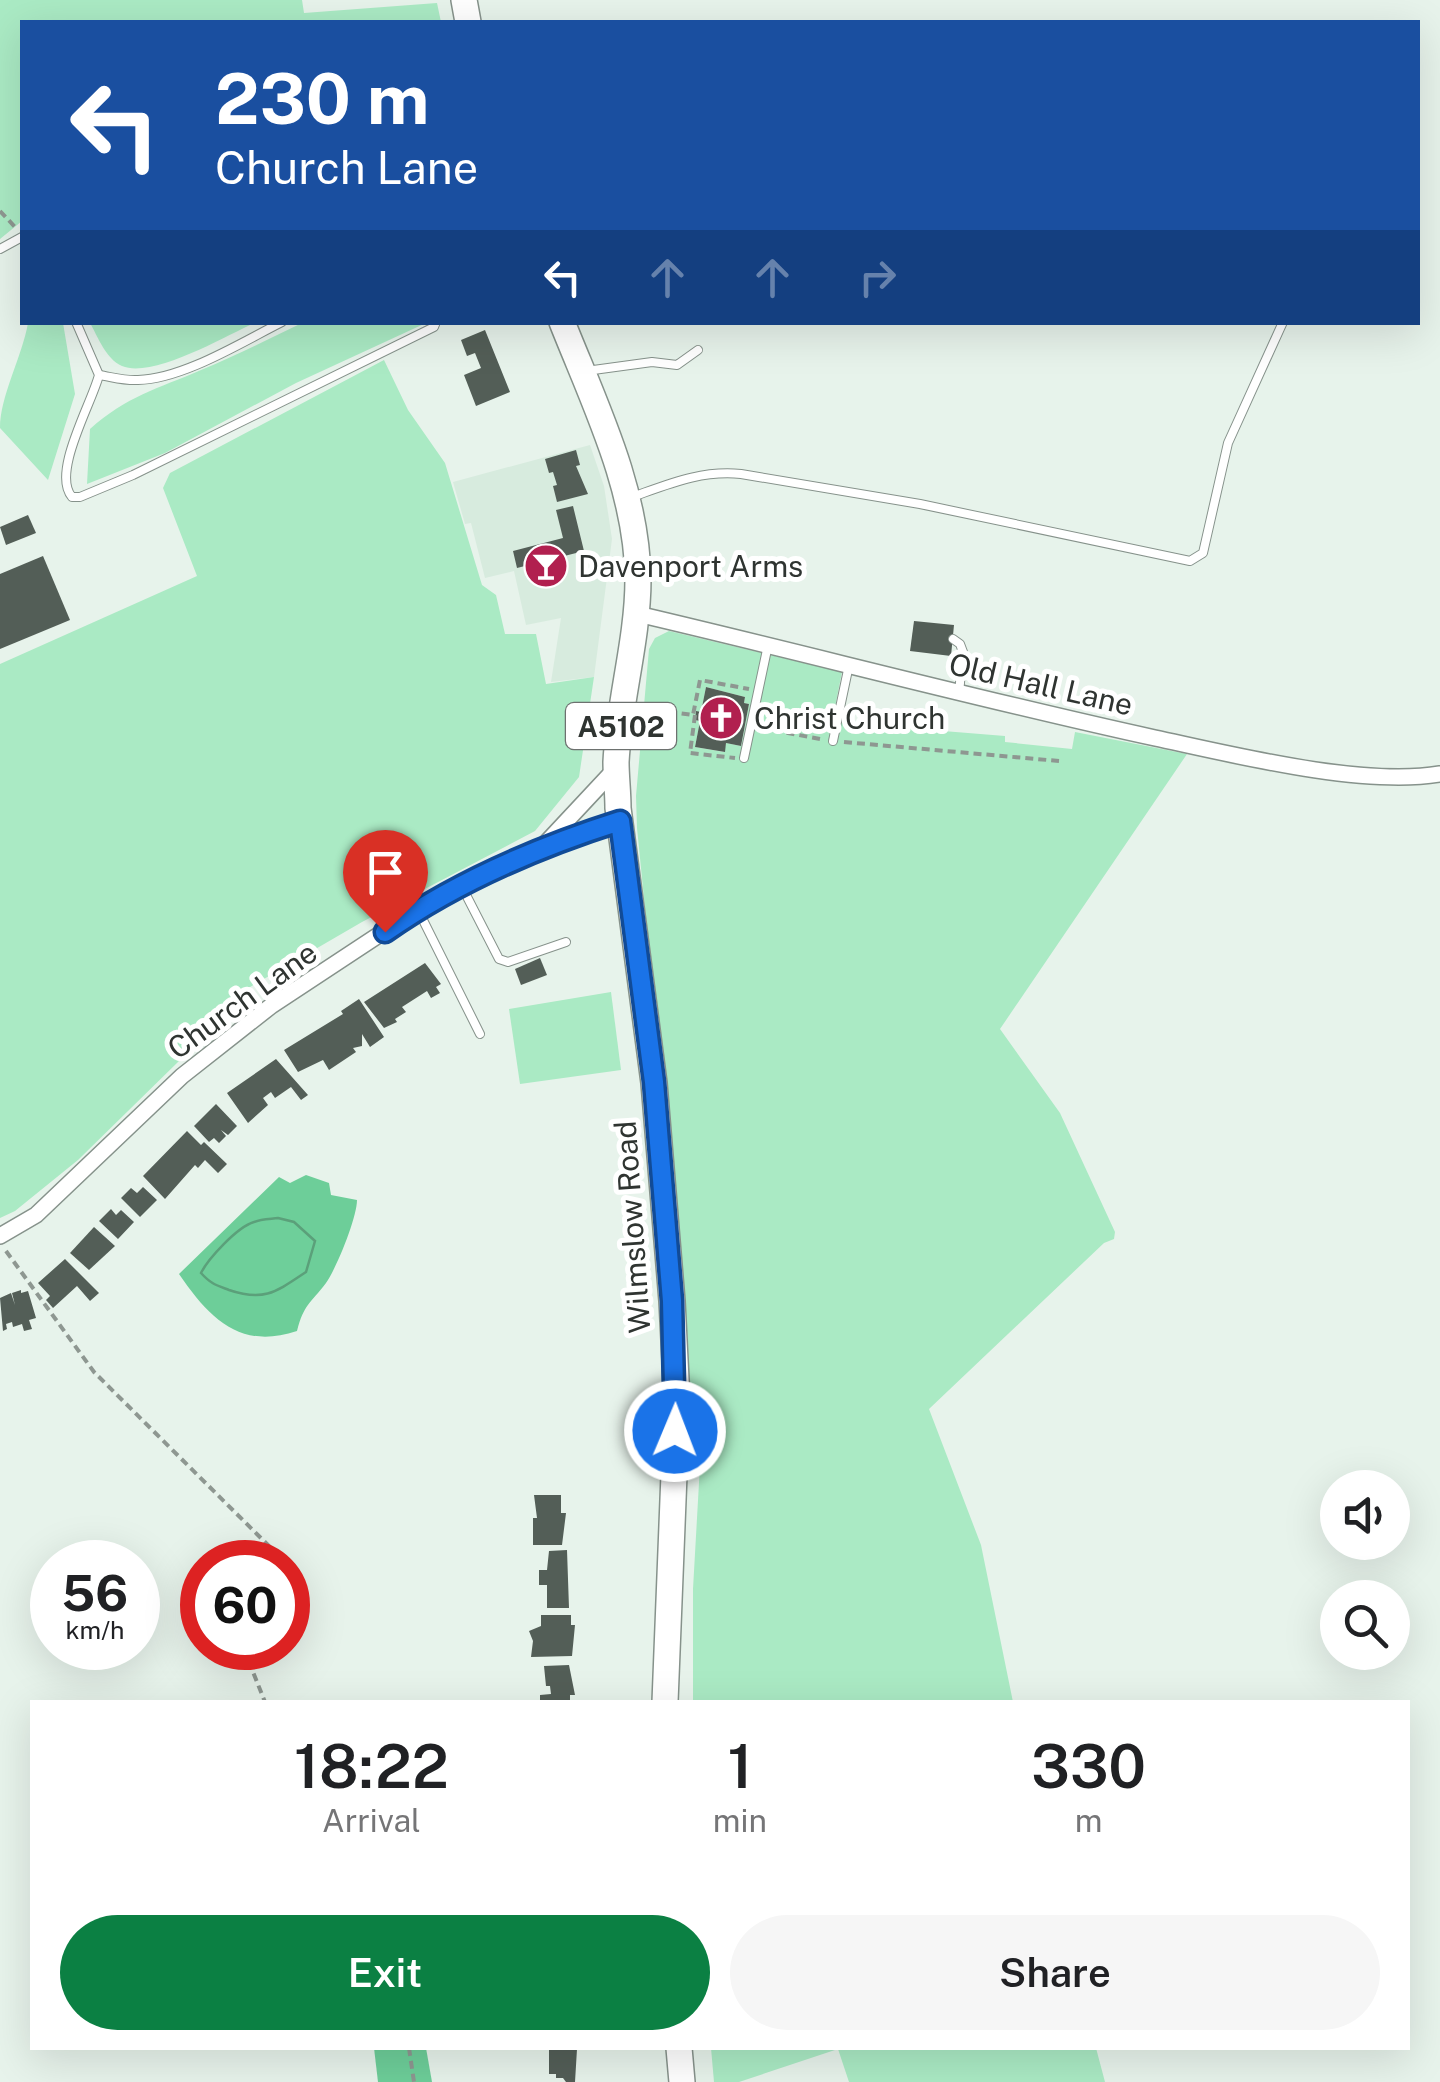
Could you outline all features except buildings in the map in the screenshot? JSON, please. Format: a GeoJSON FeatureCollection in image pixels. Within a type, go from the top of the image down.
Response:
{"type":"FeatureCollection","features":[{"type":"Feature","properties":{"kind":"main road","name":"A5102"},"geometry":{"type":"LineString","coordinates":[[563,325],[627,498],[638,581],[617,767],[619,814]]}},
{"type":"Feature","properties":{"kind":"main road","name":"Wilmslow Road"},"geometry":{"type":"LineString","coordinates":[[619,814],[654,1082],[672,1301],[676,1399],[665,1700]]}},
{"type":"Feature","properties":{"kind":"main road"},"geometry":{"type":"LineString","coordinates":[[679,2050],[682,2082]]}},
{"type":"Feature","properties":{"kind":"street","name":"Old Hall Lane"},"geometry":{"type":"LineString","coordinates":[[634,618],[646,616],[1198,748],[1348,773],[1416,778],[1440,774]]}},
{"type":"Feature","properties":{"kind":"street","name":"Church Lane"},"geometry":{"type":"LineString","coordinates":[[543,846],[617,767]]}},
{"type":"Feature","properties":{"kind":"street","name":"Church Lane"},"geometry":{"type":"LineString","coordinates":[[0,1240],[48,1205],[226,1039],[418,910],[543,846],[619,814]]}},
{"type":"Feature","properties":{"kind":"lane"},"geometry":{"type":"LineString","coordinates":[[0,250],[20,235]]}},
{"type":"Feature","properties":{"kind":"lane"},"geometry":{"type":"LineString","coordinates":[[77,325],[99,374],[68,462],[66,490],[80,498],[435,325]]}},
{"type":"Feature","properties":{"kind":"lane"},"geometry":{"type":"LineString","coordinates":[[99,374],[134,381],[151,379],[186,368],[276,325]]}},
{"type":"Feature","properties":{"kind":"lane"},"geometry":{"type":"LineString","coordinates":[[627,498],[693,476],[741,474],[939,508],[1190,561],[1202,553],[1228,443],[1282,325]]}},
{"type":"Feature","properties":{"kind":"lane"},"geometry":{"type":"LineString","coordinates":[[581,372],[652,362],[677,366],[698,350]]}},
{"type":"Feature","properties":{"kind":"lane"},"geometry":{"type":"LineString","coordinates":[[953,640],[963,652],[959,693]]}},
{"type":"Feature","properties":{"kind":"lane"},"geometry":{"type":"LineString","coordinates":[[744,758],[768,645]]}},
{"type":"Feature","properties":{"kind":"lane"},"geometry":{"type":"LineString","coordinates":[[832,741],[849,665]]}},
{"type":"Feature","properties":{"kind":"lane"},"geometry":{"type":"LineString","coordinates":[[462,887],[498,959],[508,962],[566,942]]}},
{"type":"Feature","properties":{"kind":"lane"},"geometry":{"type":"LineString","coordinates":[[418,910],[480,1034]]}},
{"type":"Feature","properties":{"kind":"path"},"geometry":{"type":"LineString","coordinates":[[0,212],[20,233]]}},
{"type":"Feature","properties":{"kind":"path"},"geometry":{"type":"LineString","coordinates":[[744,758],[690,753],[700,680],[759,691]]}},
{"type":"Feature","properties":{"kind":"path"},"geometry":{"type":"LineString","coordinates":[[624,705],[694,715]]}},
{"type":"Feature","properties":{"kind":"path"},"geometry":{"type":"LineString","coordinates":[[751,726],[832,741],[1059,762]]}},
{"type":"Feature","properties":{"kind":"path"},"geometry":{"type":"LineString","coordinates":[[0,1240],[94,1372],[262,1540]]}},
{"type":"Feature","properties":{"kind":"path"},"geometry":{"type":"LineString","coordinates":[[254,1670],[264,1700]]}},
{"type":"Feature","properties":{"kind":"path"},"geometry":{"type":"LineString","coordinates":[[408,2050],[414,2082]]}},
{"type":"Feature","properties":{"kind":"shaded area"},"geometry":{"type":"Polygon","coordinates":[[[0,0],[302,0],[304,13],[437,3],[441,20],[20,20],[20,223],[0,239],[0,0]]]}},
{"type":"Feature","properties":{"kind":"shaded area"},"geometry":{"type":"Polygon","coordinates":[[[27,325],[63,325],[75,394],[48,480],[0,428],[27,325]]]}},
{"type":"Feature","properties":{"kind":"shaded area"},"geometry":{"type":"Polygon","coordinates":[[[91,325],[250,325],[151,367],[122,366],[103,347],[91,325]]]}},
{"type":"Feature","properties":{"kind":"shaded area"},"geometry":{"type":"Polygon","coordinates":[[[298,325],[422,325],[296,383],[165,453],[87,484],[90,429],[143,394],[298,325]]]}},
{"type":"Feature","properties":{"kind":"shaded area"},"geometry":{"type":"Polygon","coordinates":[[[384,360],[408,410],[445,463],[482,585],[496,595],[505,634],[536,634],[546,684],[594,677],[579,777],[535,831],[362,922],[233,999],[178,1062],[78,1160],[15,1211],[0,1218],[0,664],[197,576],[163,488],[170,473],[384,360]]]}},
{"type":"Feature","properties":{"kind":"shaded area","name":"Davenport Arms"},"geometry":{"type":"Polygon","coordinates":[[[590,445],[604,486],[612,539],[594,677],[551,682],[561,618],[526,625],[514,571],[485,578],[471,523],[465,524],[453,482],[590,445]]]}},
{"type":"Feature","properties":{"kind":"shaded area"},"geometry":{"type":"Polygon","coordinates":[[[669,631],[842,672],[832,722],[1005,736],[1005,742],[1072,749],[1075,732],[1187,754],[1000,1029],[1060,1113],[1115,1232],[1114,1239],[1104,1243],[929,1409],[981,1545],[1013,1700],[693,1700],[693,1589],[700,1465],[690,1414],[688,1341],[637,828],[636,796],[649,649],[655,638],[669,631]],[[706,687],[701,712],[696,712],[695,720],[700,721],[695,747],[724,752],[726,743],[741,746],[749,704],[744,703],[745,697],[706,687]]]}},
{"type":"Feature","properties":{"kind":"shaded area"},"geometry":{"type":"Polygon","coordinates":[[[611,992],[621,1070],[520,1084],[509,1009],[611,992]]]}},
{"type":"Feature","properties":{"kind":"shaded area"},"geometry":{"type":"Polygon","coordinates":[[[306,1175],[329,1183],[331,1195],[357,1200],[345,1243],[326,1283],[305,1309],[297,1331],[277,1336],[243,1333],[215,1317],[179,1274],[279,1177],[290,1183],[306,1175]]]}},
{"type":"Feature","properties":{"kind":"shaded area"},"geometry":{"type":"Polygon","coordinates":[[[278,1218],[294,1222],[315,1241],[306,1272],[278,1290],[261,1295],[217,1285],[201,1273],[216,1252],[247,1225],[278,1218]]]}},
{"type":"Feature","properties":{"kind":"shaded area"},"geometry":{"type":"Polygon","coordinates":[[[374,2050],[426,2050],[432,2082],[378,2082],[374,2050]]]}},
{"type":"Feature","properties":{"kind":"shaded area"},"geometry":{"type":"Polygon","coordinates":[[[711,2050],[835,2050],[739,2082],[714,2082],[711,2050]]]}},
{"type":"Feature","properties":{"kind":"shaded area"},"geometry":{"type":"Polygon","coordinates":[[[838,2050],[1097,2050],[1105,2082],[849,2082],[838,2050]]]}},
{"type":"Feature","properties":{"kind":"place","name":"Davenport Arms"},"geometry":{"type":"Point","coordinates":[546,566]}},
{"type":"Feature","properties":{"kind":"place","name":"Christ Church"},"geometry":{"type":"Point","coordinates":[721,718]}},
{"type":"Feature","properties":{"kind":"route"},"geometry":{"type":"LineString","coordinates":[[385,932],[412,913],[543,846],[620,821],[654,1082],[672,1301],[675,1431]]}}]}
